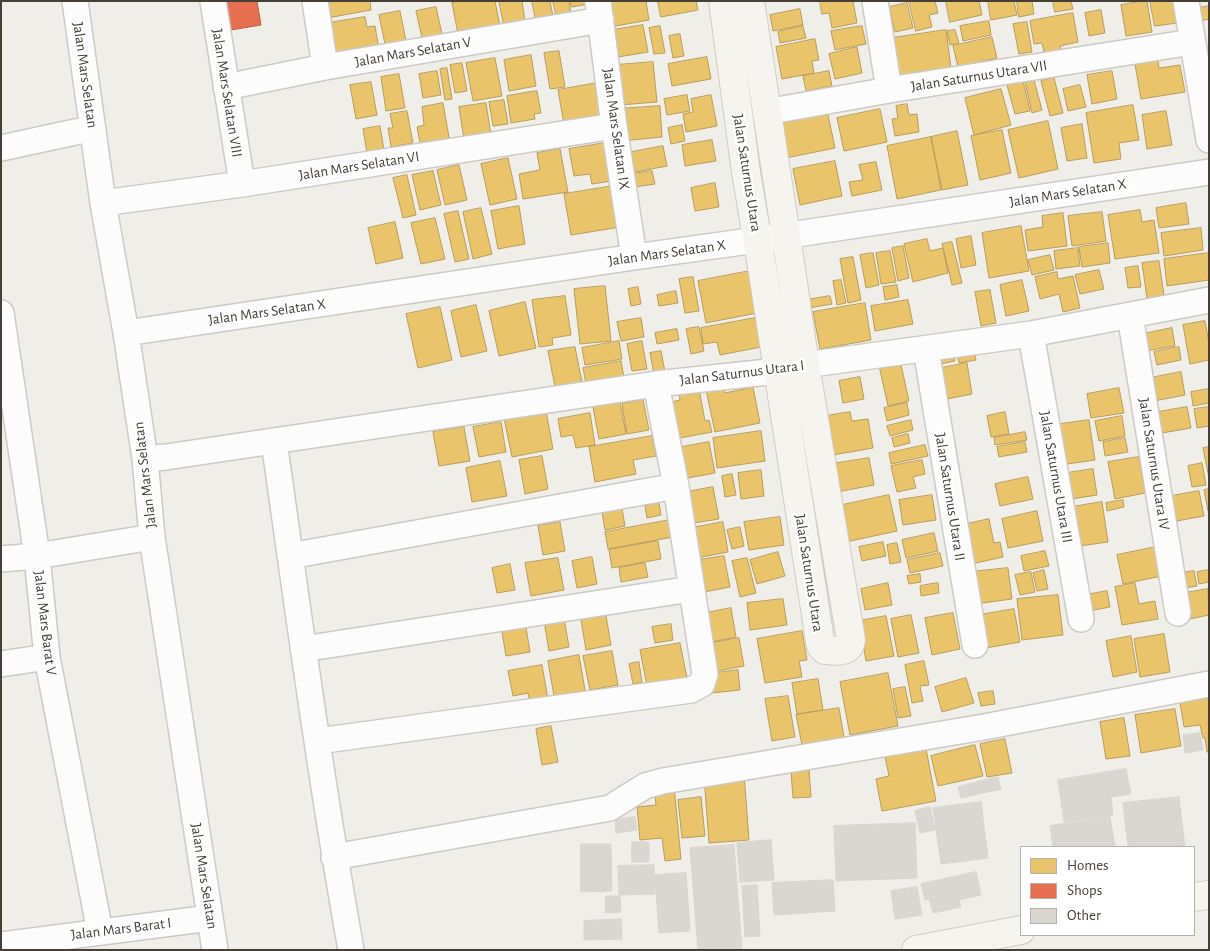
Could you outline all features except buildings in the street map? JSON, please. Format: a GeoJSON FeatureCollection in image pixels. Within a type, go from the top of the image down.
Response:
{"type":"FeatureCollection","features":[{"type":"Feature","properties":{"kind":"street","name":"Jalan Mars Selatan"},"geometry":{"type":"LineString","coordinates":[[75,1],[103,203],[126,333],[145,459],[152,537],[216,950]]}},
{"type":"Feature","properties":{"kind":"street","name":"Jalan Mars Selatan VIII"},"geometry":{"type":"LineString","coordinates":[[213,1],[242,184]]}},
{"type":"Feature","properties":{"kind":"street"},"geometry":{"type":"LineString","coordinates":[[315,1],[324,67]]}},
{"type":"Feature","properties":{"kind":"street","name":"Jalan Saturnus Utara"},"geometry":{"type":"LineString","coordinates":[[723,1],[746,172],[820,641],[821,646],[825,650],[839,651],[846,649],[851,640],[805,365],[750,1]]}},
{"type":"Feature","properties":{"kind":"street"},"geometry":{"type":"LineString","coordinates":[[875,1],[890,90]]}},
{"type":"Feature","properties":{"kind":"street"},"geometry":{"type":"LineString","coordinates":[[1186,1],[1209,140]]}},
{"type":"Feature","properties":{"kind":"street","name":"Jalan Mars Selatan V"},"geometry":{"type":"LineString","coordinates":[[226,87],[599,11]]}},
{"type":"Feature","properties":{"kind":"street","name":"Jalan Mars Selatan IX"},"geometry":{"type":"LineString","coordinates":[[599,11],[634,257]]}},
{"type":"Feature","properties":{"kind":"street","name":"Jalan Saturnus Utara VII"},"geometry":{"type":"LineString","coordinates":[[766,112],[890,90],[1192,42]]}},
{"type":"Feature","properties":{"kind":"street","name":"Jalan Mars Selatan VI"},"geometry":{"type":"LineString","coordinates":[[103,203],[242,184],[614,126]]}},
{"type":"Feature","properties":{"kind":"street"},"geometry":{"type":"LineString","coordinates":[[1,148],[92,129]]}},
{"type":"Feature","properties":{"kind":"street","name":"Jalan Mars Selatan X"},"geometry":{"type":"LineString","coordinates":[[126,333],[1209,172]]}},
{"type":"Feature","properties":{"kind":"street","name":"Jalan Saturnus Utara I"},"geometry":{"type":"LineString","coordinates":[[145,459],[176,456],[656,384],[777,371],[805,365],[1031,334],[1209,300]]}},
{"type":"Feature","properties":{"kind":"street","name":"Jalan Mars Barat V"},"geometry":{"type":"LineString","coordinates":[[1,313],[11,446],[37,556],[47,657],[100,932]]}},
{"type":"Feature","properties":{"kind":"street","name":"Jalan Saturnus Utara IV"},"geometry":{"type":"LineString","coordinates":[[1130,315],[1178,613]]}},
{"type":"Feature","properties":{"kind":"street","name":"Jalan Saturnus Utara III"},"geometry":{"type":"LineString","coordinates":[[1031,334],[1082,620]]}},
{"type":"Feature","properties":{"kind":"street","name":"Jalan Saturnus Utara II"},"geometry":{"type":"LineString","coordinates":[[926,349],[974,645]]}},
{"type":"Feature","properties":{"kind":"street"},"geometry":{"type":"LineString","coordinates":[[318,741],[691,690],[702,684],[704,674],[676,486],[656,384]]}},
{"type":"Feature","properties":{"kind":"street"},"geometry":{"type":"LineString","coordinates":[[274,441],[334,857],[351,950]]}},
{"type":"Feature","properties":{"kind":"street"},"geometry":{"type":"LineString","coordinates":[[290,556],[676,486]]}},
{"type":"Feature","properties":{"kind":"street"},"geometry":{"type":"LineString","coordinates":[[1,559],[37,556],[152,537]]}},
{"type":"Feature","properties":{"kind":"street"},"geometry":{"type":"LineString","coordinates":[[303,649],[691,589]]}},
{"type":"Feature","properties":{"kind":"street"},"geometry":{"type":"LineString","coordinates":[[1,664],[47,657]]}},
{"type":"Feature","properties":{"kind":"street"},"geometry":{"type":"LineString","coordinates":[[334,857],[610,808],[645,786],[663,781],[984,727],[1209,684]]}},
{"type":"Feature","properties":{"kind":"street"},"geometry":{"type":"LineString","coordinates":[[1195,898],[1209,895]]}},
{"type":"Feature","properties":{"kind":"street","name":"Jalan Mars Barat I"},"geometry":{"type":"LineString","coordinates":[[1,945],[210,918]]}},
{"type":"Feature","properties":{"kind":"street"},"geometry":{"type":"LineString","coordinates":[[916,950],[968,945],[1020,930]]}}]}
